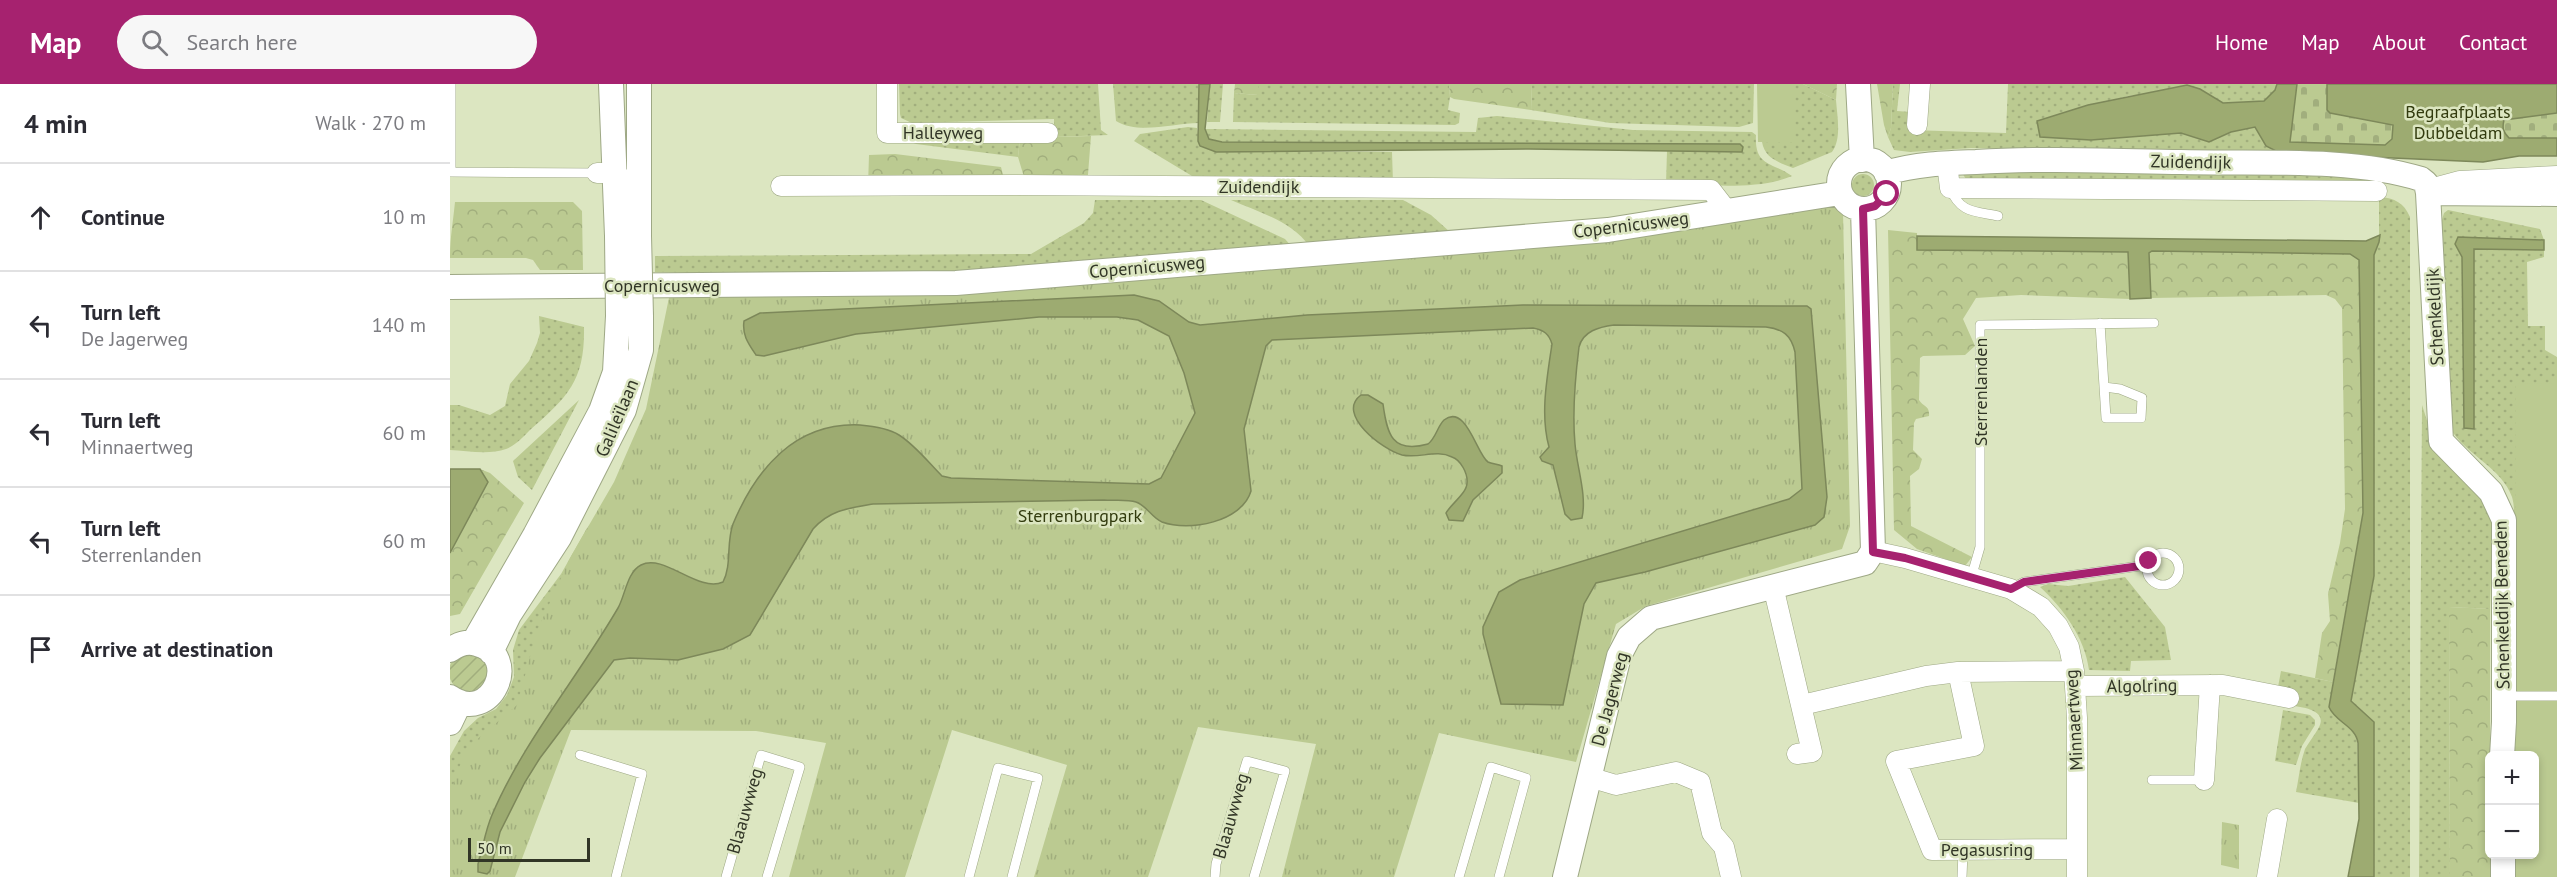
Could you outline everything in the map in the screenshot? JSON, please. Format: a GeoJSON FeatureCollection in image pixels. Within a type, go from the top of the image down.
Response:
{"type":"FeatureCollection","features":[{"type":"Feature","properties":{"kind":"street","name":"Galileïlaan"},"geometry":{"type":"LineString","coordinates":[[611,84],[606,173],[628,236]]}},
{"type":"Feature","properties":{"kind":"street","name":"Galileïlaan"},"geometry":{"type":"LineString","coordinates":[[482,647],[577,481],[624,411],[635,379],[641,350],[629,316],[628,236],[639,194],[639,84]]}},
{"type":"Feature","properties":{"kind":"street","name":"Halleyweg"},"geometry":{"type":"LineString","coordinates":[[887,84],[887,133],[1048,133]]}},
{"type":"Feature","properties":{"kind":"street"},"geometry":{"type":"LineString","coordinates":[[1858,84],[1862,160]]}},
{"type":"Feature","properties":{"kind":"street"},"geometry":{"type":"LineString","coordinates":[[1917,125],[1920,84]]}},
{"type":"Feature","properties":{"kind":"street"},"geometry":{"type":"LineString","coordinates":[[1862,160],[1874,162],[1886,173],[1888,189],[1884,198],[1875,206],[1863,209],[1848,204],[1840,193],[1839,183],[1848,165],[1862,160]]}},
{"type":"Feature","properties":{"kind":"street","name":"Zuidendijk"},"geometry":{"type":"LineString","coordinates":[[1886,173],[1907,166],[1947,163],[2071,160],[2331,166],[2403,174],[2421,179],[2428,191]]}},
{"type":"Feature","properties":{"kind":"street"},"geometry":{"type":"LineString","coordinates":[[1947,163],[1950,188]]}},
{"type":"Feature","properties":{"kind":"street"},"geometry":{"type":"LineString","coordinates":[[606,173],[639,194]]}},
{"type":"Feature","properties":{"kind":"street"},"geometry":{"type":"LineString","coordinates":[[2428,191],[2460,181],[2557,176]]}},
{"type":"Feature","properties":{"kind":"street","name":"Zuidendijk"},"geometry":{"type":"LineString","coordinates":[[781,186],[1025,185],[1711,190],[1728,212]]}},
{"type":"Feature","properties":{"kind":"street","name":"Zuidendijk"},"geometry":{"type":"LineString","coordinates":[[1950,188],[2377,191]]}},
{"type":"Feature","properties":{"kind":"street"},"geometry":{"type":"LineString","coordinates":[[2428,191],[2557,194]]}},
{"type":"Feature","properties":{"kind":"street","name":"Schenkeldijk"},"geometry":{"type":"LineString","coordinates":[[2428,191],[2441,441]]}},
{"type":"Feature","properties":{"kind":"street","name":"Copernicusweg"},"geometry":{"type":"LineString","coordinates":[[450,287],[956,283],[1608,230],[1840,193]]}},
{"type":"Feature","properties":{"kind":"street"},"geometry":{"type":"LineString","coordinates":[[1863,209],[1873,552]]}},
{"type":"Feature","properties":{"kind":"street","name":"Schenkeldijk Beneden"},"geometry":{"type":"LineString","coordinates":[[2441,441],[2491,492],[2504,520],[2502,751]]}},
{"type":"Feature","properties":{"kind":"street","name":"Minnaertweg"},"geometry":{"type":"LineString","coordinates":[[1873,552],[1905,558],[2011,589],[2041,607],[2058,626],[2069,647],[2074,679],[2077,877]]}},
{"type":"Feature","properties":{"kind":"street","name":"De Jagerweg"},"geometry":{"type":"LineString","coordinates":[[1565,877],[1619,656],[1629,637],[1651,618],[1865,563],[1873,552]]}},
{"type":"Feature","properties":{"kind":"street"},"geometry":{"type":"LineString","coordinates":[[1773,586],[1812,752],[1797,754]]}},
{"type":"Feature","properties":{"kind":"street"},"geometry":{"type":"LineString","coordinates":[[450,650],[462,644],[482,647],[497,661],[500,671],[499,682],[486,699],[454,707]]}},
{"type":"Feature","properties":{"kind":"street","name":"Algolring"},"geometry":{"type":"LineString","coordinates":[[1802,705],[1926,676],[1958,672],[2223,685],[2289,698]]}},
{"type":"Feature","properties":{"kind":"street","name":"Pegasusring"},"geometry":{"type":"LineString","coordinates":[[1958,672],[1974,746],[1896,760],[1932,850],[1963,852],[2077,849]]}},
{"type":"Feature","properties":{"kind":"street"},"geometry":{"type":"LineString","coordinates":[[2204,780],[2210,685]]}},
{"type":"Feature","properties":{"kind":"street"},"geometry":{"type":"LineString","coordinates":[[1589,777],[1616,785],[1676,772],[1700,782],[1712,833],[1724,847],[1731,877]]}},
{"type":"Feature","properties":{"kind":"street"},"geometry":{"type":"LineString","coordinates":[[2267,877],[2277,819]]}},
{"type":"Feature","properties":{"kind":"street"},"geometry":{"type":"LineString","coordinates":[[2503,859],[2503,877]]}},
{"type":"Feature","properties":{"kind":"lane"},"geometry":{"type":"LineString","coordinates":[[451,84],[451,172],[606,173]]}},
{"type":"Feature","properties":{"kind":"lane"},"geometry":{"type":"LineString","coordinates":[[1950,188],[1955,201],[1963,208],[1998,216]]}},
{"type":"Feature","properties":{"kind":"lane"},"geometry":{"type":"LineString","coordinates":[[2100,323],[2104,387],[2106,418],[2141,418],[2142,398],[2120,389],[2104,387]]}},
{"type":"Feature","properties":{"kind":"lane","name":"Sterrenlanden"},"geometry":{"type":"LineString","coordinates":[[1971,578],[1980,547],[1980,325],[2154,323]]}},
{"type":"Feature","properties":{"kind":"lane"},"geometry":{"type":"LineString","coordinates":[[2011,589],[2024,582],[2147,565]]}},
{"type":"Feature","properties":{"kind":"lane"},"geometry":{"type":"LineString","coordinates":[[2504,696],[2557,696]]}},
{"type":"Feature","properties":{"kind":"lane"},"geometry":{"type":"LineString","coordinates":[[580,755],[642,774],[616,877]]}},
{"type":"Feature","properties":{"kind":"lane","name":"Blaauwweg"},"geometry":{"type":"LineString","coordinates":[[725,877],[761,755],[800,767],[768,877]]}},
{"type":"Feature","properties":{"kind":"lane","name":"Blaauwweg"},"geometry":{"type":"LineString","coordinates":[[1215,877],[1216,864],[1247,761],[1285,771],[1254,877]]}},
{"type":"Feature","properties":{"kind":"lane"},"geometry":{"type":"LineString","coordinates":[[1460,877],[1491,767],[1526,778],[1499,877]]}},
{"type":"Feature","properties":{"kind":"lane"},"geometry":{"type":"LineString","coordinates":[[969,877],[998,768],[1038,778],[1012,877]]}},
{"type":"Feature","properties":{"kind":"lane"},"geometry":{"type":"LineString","coordinates":[[2152,780],[2204,780]]}},
{"type":"Feature","properties":{"kind":"lane"},"geometry":{"type":"LineString","coordinates":[[1962,877],[1963,852]]}},
{"type":"Feature","properties":{"kind":"green space"},"geometry":{"type":"Polygon","coordinates":[[[899,84],[1098,84],[1101,130],[1108,135],[1054,137],[1054,119],[912,123],[901,118],[899,84]]]}},
{"type":"Feature","properties":{"kind":"green space"},"geometry":{"type":"Polygon","coordinates":[[[1113,84],[1199,84],[1199,123],[1146,128],[1125,125],[1116,121],[1113,84]]]}},
{"type":"Feature","properties":{"kind":"green space"},"geometry":{"type":"Polygon","coordinates":[[[1210,84],[1223,84],[1220,122],[1207,122],[1210,84]]]}},
{"type":"Feature","properties":{"kind":"green space"},"geometry":{"type":"Polygon","coordinates":[[[1235,84],[1258,84],[1258,95],[1234,93],[1235,84]]]}},
{"type":"Feature","properties":{"kind":"green space"},"geometry":{"type":"Polygon","coordinates":[[[1258,84],[1449,84],[1448,110],[1460,113],[1459,123],[1455,125],[1233,122],[1234,93],[1257,95],[1258,84]]]}},
{"type":"Feature","properties":{"kind":"green space"},"geometry":{"type":"Polygon","coordinates":[[[1449,84],[1532,84],[1531,110],[1454,99],[1450,97],[1449,84]]]}},
{"type":"Feature","properties":{"kind":"green space"},"geometry":{"type":"Polygon","coordinates":[[[1532,84],[1754,84],[1753,123],[1739,127],[1610,123],[1531,110],[1532,84]]]}},
{"type":"Feature","properties":{"kind":"green space"},"geometry":{"type":"Polygon","coordinates":[[[1757,84],[1793,84],[1793,142],[1758,142],[1757,84]]]}},
{"type":"Feature","properties":{"kind":"green space"},"geometry":{"type":"Polygon","coordinates":[[[1793,84],[1803,84],[1836,100],[1838,127],[1837,140],[1832,152],[1793,168],[1769,156],[1762,142],[1793,141],[1793,84]]]}},
{"type":"Feature","properties":{"kind":"green space"},"geometry":{"type":"Polygon","coordinates":[[[1803,84],[1837,84],[1836,100],[1803,84]]]}},
{"type":"Feature","properties":{"kind":"green space"},"geometry":{"type":"Polygon","coordinates":[[[1877,84],[1893,84],[1891,128],[1888,137],[1884,125],[1877,84]]]}},
{"type":"Feature","properties":{"kind":"green space"},"geometry":{"type":"Polygon","coordinates":[[[1893,84],[1900,84],[1897,111],[1910,112],[1910,130],[2006,133],[2008,84],[2277,84],[2275,90],[2264,101],[2222,103],[2200,89],[2128,96],[2038,121],[2041,137],[2091,140],[2181,133],[2209,142],[2231,132],[2255,127],[2266,146],[2280,153],[1971,148],[1910,152],[1894,150],[1888,137],[1891,128],[1893,84]]]}},
{"type":"Feature","properties":{"kind":"green space","name":"Begraafplaats Dubbeldam"},"geometry":{"type":"Polygon","coordinates":[[[2297,84],[2557,84],[2557,156],[2519,156],[2483,162],[2290,156],[2297,84]]]}},
{"type":"Feature","properties":{"kind":"green space"},"geometry":{"type":"Polygon","coordinates":[[[1497,116],[1633,130],[1752,132],[1756,135],[1758,153],[1762,158],[1792,176],[1763,184],[1666,184],[1667,151],[1742,151],[1740,144],[1222,142],[1209,139],[1205,129],[1476,132],[1478,118],[1497,116]]]}},
{"type":"Feature","properties":{"kind":"green space"},"geometry":{"type":"Polygon","coordinates":[[[1188,127],[1197,128],[1200,146],[1216,152],[1392,152],[1393,183],[1202,182],[1134,141],[1140,134],[1188,127]]]}},
{"type":"Feature","properties":{"kind":"green space"},"geometry":{"type":"Polygon","coordinates":[[[1091,136],[1087,187],[1027,187],[1018,157],[1020,138],[1091,136]]]}},
{"type":"Feature","properties":{"kind":"green space"},"geometry":{"type":"Polygon","coordinates":[[[1020,138],[1018,157],[916,144],[906,140],[1020,138]]]}},
{"type":"Feature","properties":{"kind":"green space"},"geometry":{"type":"Polygon","coordinates":[[[895,154],[1001,167],[1006,187],[868,186],[869,155],[895,154]]]}},
{"type":"Feature","properties":{"kind":"green space"},"geometry":{"type":"Polygon","coordinates":[[[1966,171],[2153,171],[2401,179],[2406,182],[1966,179],[1962,173],[1966,171]]]}},
{"type":"Feature","properties":{"kind":"green space"},"geometry":{"type":"Polygon","coordinates":[[[1863,174],[1871,177],[1874,185],[1871,193],[1863,196],[1855,193],[1852,185],[1855,177],[1863,174]]]}},
{"type":"Feature","properties":{"kind":"green space"},"geometry":{"type":"Polygon","coordinates":[[[2379,197],[2398,202],[2410,217],[2410,877],[2374,877],[2374,722],[2351,701],[2374,576],[2374,255],[2379,242],[2379,197]]]}},
{"type":"Feature","properties":{"kind":"green space"},"geometry":{"type":"Polygon","coordinates":[[[1095,200],[1201,200],[1285,239],[1293,248],[1186,257],[860,277],[655,272],[655,256],[1031,254],[1084,223],[1093,213],[1095,200]]]}},
{"type":"Feature","properties":{"kind":"green space"},"geometry":{"type":"Polygon","coordinates":[[[1231,200],[1403,200],[1431,215],[1450,232],[1309,246],[1302,237],[1284,224],[1231,200]]]}},
{"type":"Feature","properties":{"kind":"green space"},"geometry":{"type":"Polygon","coordinates":[[[455,202],[573,202],[582,211],[583,270],[540,270],[533,260],[526,258],[450,258],[455,202]]]}},
{"type":"Feature","properties":{"kind":"green space","name":"Sterrenburgpark"},"geometry":{"type":"Polygon","coordinates":[[[1830,205],[1843,212],[1850,526],[1842,549],[1646,606],[1616,624],[1576,762],[1439,733],[1394,877],[1282,877],[1316,744],[1198,727],[1148,877],[1034,877],[1067,765],[952,730],[905,877],[789,877],[826,743],[756,731],[571,730],[515,877],[450,877],[450,793],[466,749],[517,705],[537,631],[570,558],[614,482],[646,409],[671,288],[1363,263],[1830,205]]]}},
{"type":"Feature","properties":{"kind":"green space"},"geometry":{"type":"Polygon","coordinates":[[[2448,210],[2540,229],[2544,240],[2458,237],[2456,240],[2462,257],[2464,427],[2473,429],[2474,249],[2544,250],[2544,257],[2527,262],[2528,326],[2545,326],[2545,350],[2557,357],[2557,688],[2514,516],[2512,497],[2500,478],[2457,438],[2450,428],[2441,223],[2444,213],[2448,210]]]}},
{"type":"Feature","properties":{"kind":"green space"},"geometry":{"type":"Polygon","coordinates":[[[1888,230],[1917,233],[1917,249],[2129,252],[2130,299],[2021,295],[1976,298],[1963,319],[1975,346],[1965,355],[1920,358],[1919,400],[1927,408],[1929,416],[1916,419],[1914,423],[1913,450],[1922,459],[1919,469],[1910,476],[1911,526],[1972,557],[1965,566],[1917,549],[1894,530],[1888,230]]]}},
{"type":"Feature","properties":{"kind":"green space"},"geometry":{"type":"Polygon","coordinates":[[[2152,251],[2350,254],[2360,260],[2363,513],[2333,682],[2315,678],[2322,633],[2330,621],[2328,594],[2345,509],[2342,308],[2335,299],[2326,295],[2151,298],[2149,253],[2152,251]]]}},
{"type":"Feature","properties":{"kind":"green space"},"geometry":{"type":"Polygon","coordinates":[[[539,316],[584,327],[584,345],[578,373],[565,396],[509,448],[486,452],[450,450],[450,405],[459,405],[490,415],[505,406],[510,384],[529,361],[537,343],[540,333],[539,316]]]}},
{"type":"Feature","properties":{"kind":"green space"},"geometry":{"type":"Polygon","coordinates":[[[2557,383],[2557,877],[2515,877],[2515,859],[2539,859],[2539,751],[2515,751],[2516,384],[2557,383]]]}},
{"type":"Feature","properties":{"kind":"green space"},"geometry":{"type":"Polygon","coordinates":[[[579,400],[532,490],[518,477],[513,461],[579,400]]]}},
{"type":"Feature","properties":{"kind":"green space"},"geometry":{"type":"Polygon","coordinates":[[[2422,405],[2433,439],[2490,501],[2496,570],[2491,575],[2490,609],[2449,607],[2450,877],[2419,877],[2422,405]]]}},
{"type":"Feature","properties":{"kind":"green space"},"geometry":{"type":"Polygon","coordinates":[[[480,469],[490,473],[524,503],[460,614],[450,616],[450,553],[488,482],[480,469]]]}},
{"type":"Feature","properties":{"kind":"green space"},"geometry":{"type":"Polygon","coordinates":[[[587,528],[607,540],[450,877],[450,756],[464,731],[478,718],[496,709],[507,695],[514,677],[513,650],[519,630],[561,574],[587,528]]]}},
{"type":"Feature","properties":{"kind":"green space"},"geometry":{"type":"Polygon","coordinates":[[[2125,577],[2165,627],[2171,660],[2131,661],[2130,671],[2089,670],[2083,646],[2072,624],[2040,587],[2048,584],[2068,586],[2125,577]]]}},
{"type":"Feature","properties":{"kind":"green space"},"geometry":{"type":"Polygon","coordinates":[[[2449,607],[2490,609],[2490,751],[2485,751],[2485,859],[2490,859],[2490,877],[2450,877],[2449,607]]]}},
{"type":"Feature","properties":{"kind":"green space"},"geometry":{"type":"Polygon","coordinates":[[[469,652],[483,658],[489,672],[483,686],[469,692],[455,686],[449,672],[455,658],[469,652]]]}},
{"type":"Feature","properties":{"kind":"green space"},"geometry":{"type":"Polygon","coordinates":[[[2281,671],[2333,682],[2331,705],[2333,711],[2357,737],[2359,803],[2296,792],[2305,749],[2321,722],[2317,713],[2312,710],[2288,705],[2278,687],[2281,671]]]}},
{"type":"Feature","properties":{"kind":"green space"},"geometry":{"type":"Polygon","coordinates":[[[2283,710],[2310,715],[2315,720],[2315,725],[2302,746],[2296,765],[2275,761],[2283,710]]]}},
{"type":"Feature","properties":{"kind":"green space"},"geometry":{"type":"Polygon","coordinates":[[[2222,822],[2239,825],[2239,869],[2221,865],[2222,822]]]}},
{"type":"Feature","properties":{"kind":"shaded area"},"geometry":{"type":"Polygon","coordinates":[[[1199,84],[1210,84],[1205,129],[1209,139],[1222,142],[1740,144],[1743,147],[1742,152],[1529,149],[1216,152],[1200,146],[1198,141],[1199,84]]]}},
{"type":"Feature","properties":{"kind":"shaded area"},"geometry":{"type":"Polygon","coordinates":[[[2277,84],[2297,84],[2290,142],[2385,145],[2392,139],[2393,125],[2330,113],[2327,110],[2327,84],[2557,84],[2557,113],[2504,120],[2503,125],[2504,132],[2509,138],[2557,138],[2557,156],[2519,156],[2483,162],[2280,153],[2266,146],[2255,127],[2231,132],[2209,142],[2181,133],[2091,140],[2040,137],[2037,121],[2088,105],[2187,85],[2200,89],[2223,103],[2264,101],[2275,90],[2277,84]]]}},
{"type":"Feature","properties":{"kind":"shaded area"},"geometry":{"type":"Polygon","coordinates":[[[2380,235],[2374,255],[2374,576],[2351,701],[2374,722],[2374,877],[2348,877],[2359,819],[2358,743],[2350,728],[2336,717],[2329,707],[2363,513],[2359,260],[2350,254],[2152,251],[2149,253],[2151,298],[2130,299],[2128,252],[1917,250],[1917,236],[2366,241],[2380,235]]]}},
{"type":"Feature","properties":{"kind":"shaded area"},"geometry":{"type":"Polygon","coordinates":[[[2458,237],[2544,240],[2544,250],[2474,249],[2474,429],[2464,428],[2462,257],[2455,244],[2458,237]]]}},
{"type":"Feature","properties":{"kind":"shaded area"},"geometry":{"type":"Polygon","coordinates":[[[1134,295],[1159,301],[1189,322],[1200,325],[1307,315],[1523,305],[1807,306],[1811,309],[1827,497],[1824,517],[1815,525],[1645,572],[1596,583],[1584,604],[1563,705],[1501,704],[1483,634],[1483,627],[1499,592],[1520,580],[1789,499],[1802,489],[1795,352],[1789,337],[1782,331],[1766,327],[1614,325],[1597,329],[1584,337],[1579,347],[1574,408],[1575,444],[1583,491],[1583,509],[1582,518],[1571,520],[1565,514],[1553,465],[1542,461],[1540,457],[1549,447],[1545,409],[1552,344],[1548,335],[1543,331],[1533,328],[1272,340],[1266,346],[1244,429],[1251,491],[1246,502],[1237,510],[1213,522],[1186,526],[1162,522],[1140,504],[1124,500],[873,504],[833,514],[813,529],[750,635],[723,649],[678,660],[630,658],[614,660],[540,758],[525,782],[500,832],[490,871],[487,874],[478,872],[488,827],[505,788],[535,736],[618,608],[632,573],[641,565],[650,563],[660,564],[703,582],[713,584],[723,582],[726,575],[731,531],[742,504],[766,468],[797,441],[816,431],[837,426],[870,426],[899,435],[942,476],[951,478],[1149,484],[1161,478],[1195,413],[1184,373],[1169,336],[1138,320],[1117,317],[1039,317],[856,334],[764,356],[756,355],[748,343],[744,321],[760,313],[1134,295]]]}},
{"type":"Feature","properties":{"kind":"shaded area"},"geometry":{"type":"Polygon","coordinates":[[[1361,395],[1368,395],[1383,404],[1390,432],[1399,444],[1416,446],[1428,444],[1444,420],[1452,417],[1459,418],[1488,462],[1502,466],[1502,473],[1473,500],[1463,521],[1449,520],[1446,513],[1466,487],[1466,476],[1461,464],[1446,455],[1408,456],[1384,446],[1374,439],[1358,421],[1354,412],[1355,403],[1361,395]]]}},
{"type":"Feature","properties":{"kind":"shaded area"},"geometry":{"type":"Polygon","coordinates":[[[450,469],[480,469],[488,482],[450,553],[450,469]]]}},
{"type":"Feature","properties":{"kind":"route"},"geometry":{"type":"LineString","coordinates":[[1887,194],[1881,203],[1863,209],[1870,493],[1875,543],[1873,552],[1905,558],[2011,589],[2024,582],[2147,565],[2149,561]]}}]}
